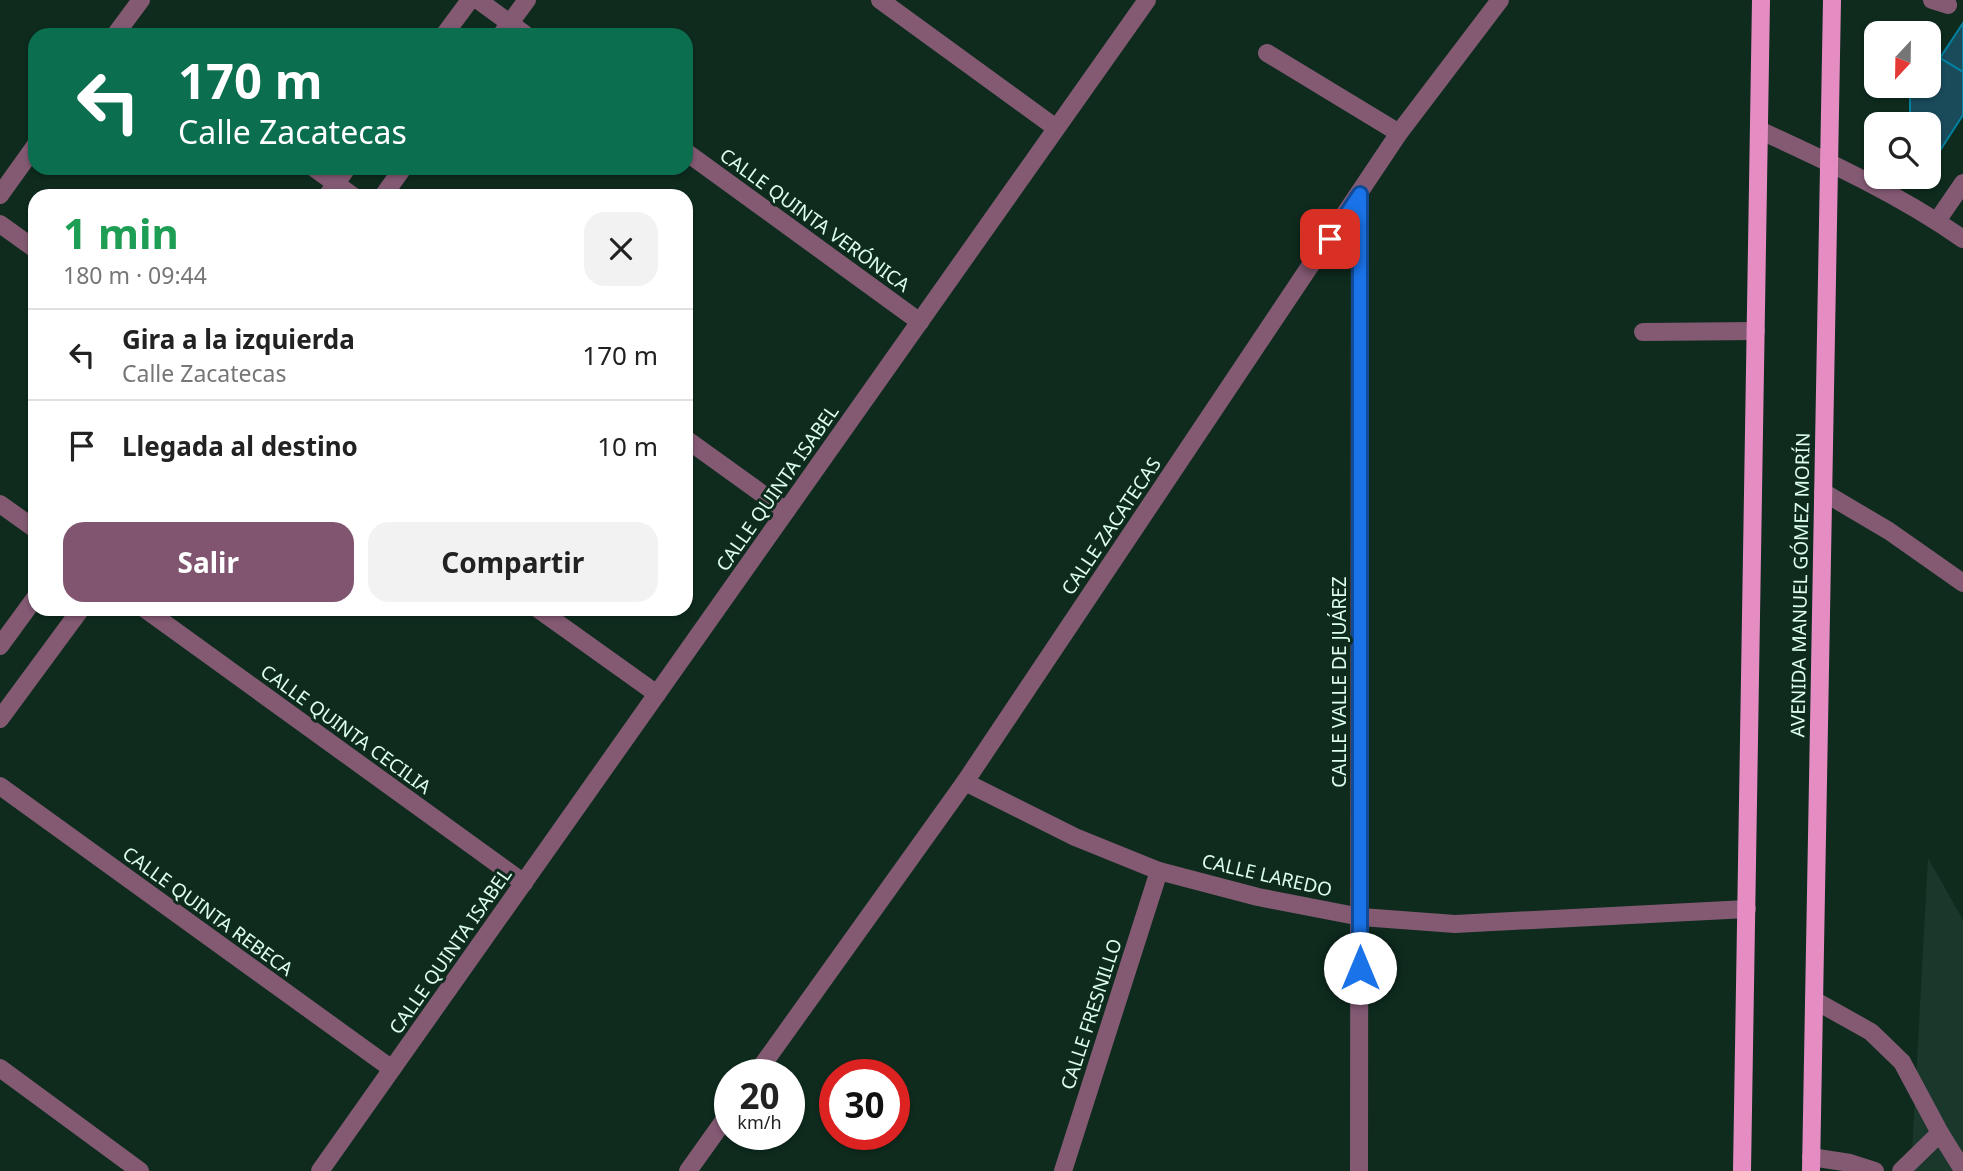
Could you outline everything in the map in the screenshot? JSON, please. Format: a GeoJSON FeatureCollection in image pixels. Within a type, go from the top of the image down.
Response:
{"type":"FeatureCollection","features":[{"type":"Feature","properties":{"kind":"main road"},"geometry":{"type":"LineString","coordinates":[[1742,1171],[1761,0]]}},
{"type":"Feature","properties":{"kind":"main road","name":"AVENIDA MANUEL GÓMEZ MORÍN"},"geometry":{"type":"LineString","coordinates":[[1811,1164],[1832,0]]}},
{"type":"Feature","properties":{"kind":"street"},"geometry":{"type":"LineString","coordinates":[[124,28],[141,0]]}},
{"type":"Feature","properties":{"kind":"street"},"geometry":{"type":"LineString","coordinates":[[449,28],[470,0]]}},
{"type":"Feature","properties":{"kind":"street"},"geometry":{"type":"LineString","coordinates":[[478,0],[504,28]]}},
{"type":"Feature","properties":{"kind":"street"},"geometry":{"type":"LineString","coordinates":[[506,28],[527,0]]}},
{"type":"Feature","properties":{"kind":"street"},"geometry":{"type":"LineString","coordinates":[[880,0],[1056,128]]}},
{"type":"Feature","properties":{"kind":"street","name":"CALLE QUINTA ISABEL"},"geometry":{"type":"LineString","coordinates":[[320,1171],[1147,0]]}},
{"type":"Feature","properties":{"kind":"street","name":"CALLE ZACATECAS"},"geometry":{"type":"LineString","coordinates":[[767,1059],[965,782],[1399,133],[1500,0]]}},
{"type":"Feature","properties":{"kind":"street"},"geometry":{"type":"LineString","coordinates":[[1267,52],[1399,133]]}},
{"type":"Feature","properties":{"kind":"street"},"geometry":{"type":"LineString","coordinates":[[1759,131],[1829,162],[1937,221],[1963,239]]}},
{"type":"Feature","properties":{"kind":"street"},"geometry":{"type":"LineString","coordinates":[[0,195],[28,156]]}},
{"type":"Feature","properties":{"kind":"street","name":"CALLE QUINTA VERÓNICA"},"geometry":{"type":"LineString","coordinates":[[693,157],[920,322]]}},
{"type":"Feature","properties":{"kind":"street"},"geometry":{"type":"LineString","coordinates":[[319,175],[330,189]]}},
{"type":"Feature","properties":{"kind":"street"},"geometry":{"type":"LineString","coordinates":[[1937,221],[1963,183]]}},
{"type":"Feature","properties":{"kind":"street","name":"CALLE VALLE DE JUÁREZ"},"geometry":{"type":"LineString","coordinates":[[1359,1171],[1360,194]]}},
{"type":"Feature","properties":{"kind":"street"},"geometry":{"type":"LineString","coordinates":[[0,224],[28,244]]}},
{"type":"Feature","properties":{"kind":"street"},"geometry":{"type":"LineString","coordinates":[[1643,332],[1756,331]]}},
{"type":"Feature","properties":{"kind":"street"},"geometry":{"type":"LineString","coordinates":[[693,444],[786,511]]}},
{"type":"Feature","properties":{"kind":"street"},"geometry":{"type":"LineString","coordinates":[[1823,492],[1889,531],[1963,583]]}},
{"type":"Feature","properties":{"kind":"street"},"geometry":{"type":"LineString","coordinates":[[0,504],[28,524]]}},
{"type":"Feature","properties":{"kind":"street"},"geometry":{"type":"LineString","coordinates":[[0,646],[28,608]]}},
{"type":"Feature","properties":{"kind":"street"},"geometry":{"type":"LineString","coordinates":[[0,719],[76,616]]}},
{"type":"Feature","properties":{"kind":"street","name":"CALLE QUINTA CECILIA"},"geometry":{"type":"LineString","coordinates":[[155,616],[524,883]]}},
{"type":"Feature","properties":{"kind":"street"},"geometry":{"type":"LineString","coordinates":[[548,616],[657,694]]}},
{"type":"Feature","properties":{"kind":"street","name":"CALLE LAREDO"},"geometry":{"type":"LineString","coordinates":[[965,782],[1075,837],[1159,871],[1258,897],[1361,917],[1455,924],[1747,909]]}},
{"type":"Feature","properties":{"kind":"street","name":"CALLE QUINTA REBECA"},"geometry":{"type":"LineString","coordinates":[[0,786],[392,1069]]}},
{"type":"Feature","properties":{"kind":"street","name":"CALLE FRESNILLO"},"geometry":{"type":"LineString","coordinates":[[1063,1171],[1159,871]]}},
{"type":"Feature","properties":{"kind":"street"},"geometry":{"type":"LineString","coordinates":[[1814,1000],[1871,1032],[1902,1062],[1963,1170]]}},
{"type":"Feature","properties":{"kind":"street"},"geometry":{"type":"LineString","coordinates":[[0,1068],[140,1171]]}},
{"type":"Feature","properties":{"kind":"street"},"geometry":{"type":"LineString","coordinates":[[1901,1171],[1940,1133]]}},
{"type":"Feature","properties":{"kind":"street"},"geometry":{"type":"LineString","coordinates":[[688,1171],[714,1134]]}},
{"type":"Feature","properties":{"kind":"street"},"geometry":{"type":"LineString","coordinates":[[1811,1164],[1850,1163],[1875,1171]]}},
{"type":"Feature","properties":{"kind":"shaded area"},"geometry":{"type":"Polygon","coordinates":[[[1928,858],[1963,920],[1963,1171],[1911,1171],[1928,858]]]}},
{"type":"Feature","properties":{"kind":"building"},"geometry":{"type":"Polygon","coordinates":[[[1963,23],[1963,72],[1941,56],[1963,23]]]}},
{"type":"Feature","properties":{"kind":"building"},"geometry":{"type":"Polygon","coordinates":[[[1941,59],[1963,72],[1963,115],[1941,149],[1941,112],[1910,112],[1910,98],[1941,98],[1941,59]]]}},
{"type":"Feature","properties":{"kind":"route"},"geometry":{"type":"LineString","coordinates":[[1330,239],[1360,194],[1360,968]]}}]}
